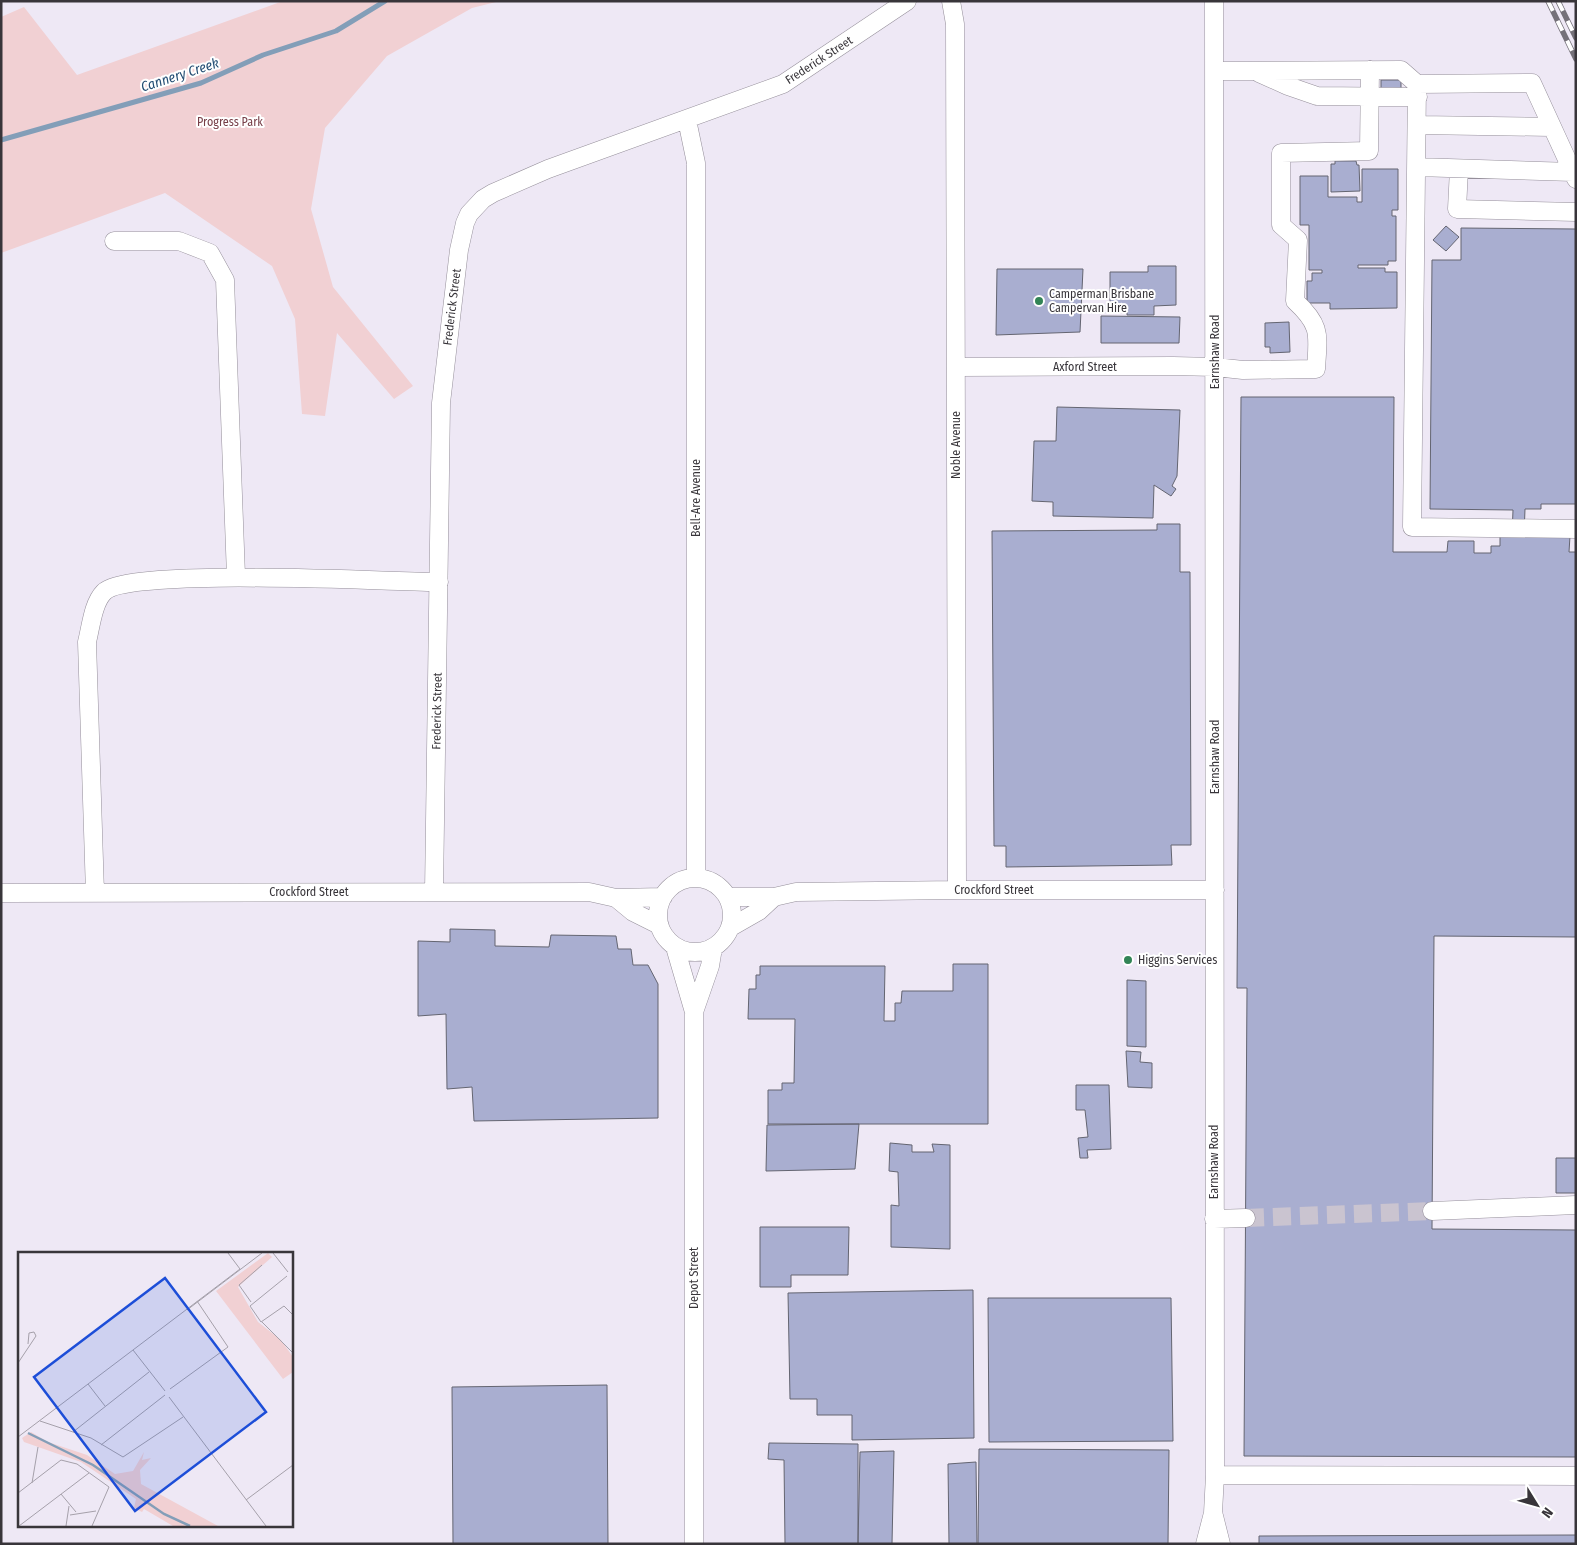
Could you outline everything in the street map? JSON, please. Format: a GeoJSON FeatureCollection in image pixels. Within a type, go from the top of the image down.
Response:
{"type":"FeatureCollection","features":[{"type":"Feature","properties":{"kind":"street","name":"Frederick Street"},"geometry":{"type":"LineString","coordinates":[[434,892],[441,403],[459,250],[469,214],[479,203],[493,193],[548,169],[783,84],[907,1]]}},
{"type":"Feature","properties":{"kind":"street","name":"Noble Avenue"},"geometry":{"type":"LineString","coordinates":[[951,1],[955,24],[957,890]]}},
{"type":"Feature","properties":{"kind":"street","name":"Earnshaw Road"},"geometry":{"type":"LineString","coordinates":[[1205,1544],[1213,1513],[1214,1475],[1214,1]]}},
{"type":"Feature","properties":{"kind":"street"},"geometry":{"type":"LineString","coordinates":[[1214,72],[1254,70],[1401,70],[1418,91],[1412,528],[1576,529]]}},
{"type":"Feature","properties":{"kind":"street"},"geometry":{"type":"LineString","coordinates":[[1254,70],[1288,86],[1317,96],[1370,97],[1418,91],[1532,83],[1574,176],[1459,168],[1417,168]]}},
{"type":"Feature","properties":{"kind":"street"},"geometry":{"type":"LineString","coordinates":[[1370,70],[1370,97]]}},
{"type":"Feature","properties":{"kind":"street","name":"Axford Street"},"geometry":{"type":"LineString","coordinates":[[956,367],[1316,369],[1319,334],[1310,314],[1295,301],[1298,240],[1282,225],[1281,153],[1369,151],[1370,97]]}},
{"type":"Feature","properties":{"kind":"street","name":"Bell-Are Avenue"},"geometry":{"type":"LineString","coordinates":[[686,120],[696,163],[696,878]]}},
{"type":"Feature","properties":{"kind":"street"},"geometry":{"type":"LineString","coordinates":[[1418,125],[1551,127]]}},
{"type":"Feature","properties":{"kind":"street"},"geometry":{"type":"LineString","coordinates":[[1459,168],[1457,209],[1576,212]]}},
{"type":"Feature","properties":{"kind":"street"},"geometry":{"type":"LineString","coordinates":[[114,240],[179,241],[210,253],[225,280],[236,576]]}},
{"type":"Feature","properties":{"kind":"street"},"geometry":{"type":"LineString","coordinates":[[95,893],[87,642],[95,608],[104,591],[124,583],[236,576],[439,582]]}},
{"type":"Feature","properties":{"kind":"street"},"geometry":{"type":"LineString","coordinates":[[696,878],[714,883],[728,897],[732,912],[731,927],[727,936],[713,948],[694,953],[675,947],[663,933],[659,925],[658,915],[663,897],[677,883],[696,878]]}},
{"type":"Feature","properties":{"kind":"street","name":"Crockford Street"},"geometry":{"type":"LineString","coordinates":[[728,897],[774,897],[796,892],[1215,890]]}},
{"type":"Feature","properties":{"kind":"street","name":"Crockford Street"},"geometry":{"type":"LineString","coordinates":[[1,893],[589,892],[616,898],[663,897]]}},
{"type":"Feature","properties":{"kind":"street","name":"Crockford Street"},"geometry":{"type":"LineString","coordinates":[[731,927],[759,911],[774,897]]}},
{"type":"Feature","properties":{"kind":"street","name":"Crockford Street"},"geometry":{"type":"LineString","coordinates":[[616,898],[633,912],[659,925]]}},
{"type":"Feature","properties":{"kind":"street","name":"Depot Street"},"geometry":{"type":"LineString","coordinates":[[675,947],[694,1012],[694,1544]]}},
{"type":"Feature","properties":{"kind":"street","name":"Depot Street"},"geometry":{"type":"LineString","coordinates":[[694,1012],[710,966],[713,948]]}},
{"type":"Feature","properties":{"kind":"street"},"geometry":{"type":"LineString","coordinates":[[1432,1211],[1576,1205]]}},
{"type":"Feature","properties":{"kind":"street"},"geometry":{"type":"LineString","coordinates":[[1214,1219],[1246,1218]]}},
{"type":"Feature","properties":{"kind":"street"},"geometry":{"type":"LineString","coordinates":[[1214,1475],[1576,1476]]}},
{"type":"Feature","properties":{"kind":"street","name":"Earnshaw Road"},"geometry":{"type":"LineString","coordinates":[[1213,1513],[1221,1544]]}},
{"type":"Feature","properties":{"kind":"green space","name":"Progress Park"},"geometry":{"type":"Polygon","coordinates":[[[283,1],[500,1],[472,8],[387,56],[325,128],[311,209],[333,287],[413,386],[394,399],[337,333],[325,416],[302,414],[295,319],[272,266],[165,193],[1,253],[1,17],[24,7],[77,75],[283,1]]]}},
{"type":"Feature","properties":{"kind":"building"},"geometry":{"type":"Polygon","coordinates":[[[1381,80],[1401,80],[1401,89],[1381,90],[1381,80]]]}},
{"type":"Feature","properties":{"kind":"building"},"geometry":{"type":"Polygon","coordinates":[[[1335,161],[1356,161],[1357,165],[1359,165],[1360,191],[1331,192],[1331,164],[1335,164],[1335,161]]]}},
{"type":"Feature","properties":{"kind":"building"},"geometry":{"type":"Polygon","coordinates":[[[1362,169],[1398,169],[1398,210],[1392,210],[1392,216],[1396,216],[1396,261],[1388,261],[1388,265],[1358,265],[1358,268],[1385,268],[1385,272],[1397,272],[1397,308],[1330,309],[1330,303],[1307,303],[1307,281],[1312,281],[1312,273],[1322,273],[1322,270],[1309,270],[1309,225],[1300,225],[1300,176],[1328,176],[1328,197],[1357,197],[1357,202],[1362,202],[1362,169]]]}},
{"type":"Feature","properties":{"kind":"building"},"geometry":{"type":"Polygon","coordinates":[[[1446,226],[1459,237],[1446,251],[1433,240],[1446,226]]]}},
{"type":"Feature","properties":{"kind":"building"},"geometry":{"type":"Polygon","coordinates":[[[1461,228],[1576,229],[1576,504],[1541,504],[1541,509],[1525,509],[1524,536],[1512,536],[1513,510],[1430,509],[1432,260],[1461,260],[1461,228]]]}},
{"type":"Feature","properties":{"kind":"building"},"geometry":{"type":"Polygon","coordinates":[[[1148,266],[1176,266],[1176,305],[1154,306],[1154,315],[1127,315],[1127,306],[1110,306],[1110,272],[1148,272],[1148,266]]]}},
{"type":"Feature","properties":{"kind":"building","name":"Camperman Brisbane Campervan Hire"},"geometry":{"type":"Polygon","coordinates":[[[997,269],[1083,269],[1080,332],[996,335],[997,269]]]}},
{"type":"Feature","properties":{"kind":"building"},"geometry":{"type":"Polygon","coordinates":[[[1101,316],[1180,317],[1179,343],[1101,343],[1101,316]]]}},
{"type":"Feature","properties":{"kind":"building"},"geometry":{"type":"Polygon","coordinates":[[[1289,322],[1290,352],[1270,353],[1270,347],[1265,347],[1265,323],[1289,322]]]}},
{"type":"Feature","properties":{"kind":"building"},"geometry":{"type":"Polygon","coordinates":[[[1241,397],[1394,397],[1393,552],[1447,552],[1448,541],[1474,541],[1474,553],[1491,553],[1491,546],[1500,546],[1500,536],[1570,536],[1569,552],[1576,552],[1576,937],[1434,936],[1432,1229],[1576,1230],[1576,1457],[1244,1456],[1247,988],[1237,988],[1241,397]]]}},
{"type":"Feature","properties":{"kind":"building"},"geometry":{"type":"Polygon","coordinates":[[[1057,407],[1180,410],[1177,476],[1172,486],[1176,489],[1171,496],[1154,485],[1153,518],[1053,516],[1053,502],[1032,501],[1034,441],[1056,441],[1057,407]]]}},
{"type":"Feature","properties":{"kind":"building"},"geometry":{"type":"Polygon","coordinates":[[[1157,524],[1180,524],[1180,572],[1190,572],[1191,845],[1171,845],[1172,865],[1006,867],[1006,846],[994,846],[992,531],[1157,530],[1157,524]]]}},
{"type":"Feature","properties":{"kind":"building"},"geometry":{"type":"Polygon","coordinates":[[[450,929],[495,930],[495,946],[549,947],[551,935],[616,936],[618,949],[631,949],[633,965],[648,965],[658,984],[658,1118],[474,1121],[472,1087],[447,1089],[446,1014],[418,1016],[418,941],[450,942],[450,929]]]}},
{"type":"Feature","properties":{"kind":"building"},"geometry":{"type":"Polygon","coordinates":[[[953,964],[988,964],[988,1124],[768,1124],[768,1090],[782,1090],[782,1083],[794,1083],[795,1019],[748,1019],[749,989],[756,989],[756,975],[760,975],[760,966],[885,966],[884,1021],[895,1021],[895,1003],[901,1003],[902,991],[953,991],[953,964]]]}},
{"type":"Feature","properties":{"kind":"building"},"geometry":{"type":"Polygon","coordinates":[[[1127,980],[1146,981],[1146,1047],[1127,1046],[1127,980]]]}},
{"type":"Feature","properties":{"kind":"building"},"geometry":{"type":"Polygon","coordinates":[[[1126,1051],[1141,1052],[1140,1062],[1152,1063],[1152,1088],[1128,1087],[1126,1051]]]}},
{"type":"Feature","properties":{"kind":"building"},"geometry":{"type":"Polygon","coordinates":[[[1076,1085],[1109,1085],[1111,1149],[1087,1150],[1088,1158],[1080,1158],[1078,1138],[1088,1137],[1085,1110],[1076,1110],[1076,1085]]]}},
{"type":"Feature","properties":{"kind":"building"},"geometry":{"type":"Polygon","coordinates":[[[859,1124],[855,1169],[766,1171],[767,1125],[859,1124]]]}},
{"type":"Feature","properties":{"kind":"building"},"geometry":{"type":"Polygon","coordinates":[[[890,1143],[912,1145],[912,1152],[934,1152],[932,1144],[950,1145],[950,1249],[891,1247],[891,1205],[899,1206],[898,1172],[889,1171],[890,1143]]]}},
{"type":"Feature","properties":{"kind":"building"},"geometry":{"type":"Polygon","coordinates":[[[1556,1158],[1576,1158],[1576,1193],[1556,1193],[1556,1158]]]}},
{"type":"Feature","properties":{"kind":"building"},"geometry":{"type":"Polygon","coordinates":[[[760,1227],[849,1227],[848,1275],[791,1275],[791,1287],[760,1287],[760,1227]]]}},
{"type":"Feature","properties":{"kind":"building"},"geometry":{"type":"Polygon","coordinates":[[[973,1290],[974,1438],[852,1440],[852,1415],[817,1415],[817,1399],[790,1399],[788,1293],[973,1290]]]}},
{"type":"Feature","properties":{"kind":"building"},"geometry":{"type":"Polygon","coordinates":[[[988,1298],[1171,1298],[1173,1441],[989,1442],[988,1298]]]}},
{"type":"Feature","properties":{"kind":"building"},"geometry":{"type":"Polygon","coordinates":[[[607,1385],[608,1544],[453,1544],[452,1387],[607,1385]]]}},
{"type":"Feature","properties":{"kind":"building"},"geometry":{"type":"Polygon","coordinates":[[[769,1443],[858,1444],[858,1544],[785,1544],[784,1460],[768,1459],[769,1443]]]}},
{"type":"Feature","properties":{"kind":"building"},"geometry":{"type":"Polygon","coordinates":[[[979,1449],[1169,1450],[1168,1544],[978,1544],[979,1449]]]}},
{"type":"Feature","properties":{"kind":"building"},"geometry":{"type":"Polygon","coordinates":[[[894,1451],[892,1544],[858,1544],[860,1452],[894,1451]]]}},
{"type":"Feature","properties":{"kind":"building"},"geometry":{"type":"Polygon","coordinates":[[[976,1462],[977,1544],[949,1544],[948,1464],[976,1462]]]}},
{"type":"Feature","properties":{"kind":"building"},"geometry":{"type":"Polygon","coordinates":[[[1576,1535],[1576,1544],[1259,1544],[1259,1536],[1576,1535]]]}},
{"type":"Feature","properties":{"kind":"waterway","name":"Cannery Creek"},"geometry":{"type":"LineString","coordinates":[[1,140],[201,83],[263,55],[336,31],[385,1]]}},
{"type":"Feature","properties":{"kind":"tunnel"},"geometry":{"type":"LineString","coordinates":[[1246,1218],[1432,1211]]}},
{"type":"Feature","properties":{"kind":"railway"},"geometry":{"type":"LineString","coordinates":[[1548,1],[1576,59]]}},
{"type":"Feature","properties":{"kind":"railway"},"geometry":{"type":"LineString","coordinates":[[1558,1],[1576,38]]}},
{"type":"Feature","properties":{"kind":"place","name":"Camperman Brisbane Campervan Hire"},"geometry":{"type":"Point","coordinates":[1039,301]}},
{"type":"Feature","properties":{"kind":"place","name":"Higgins Services"},"geometry":{"type":"Point","coordinates":[1128,960]}}]}
